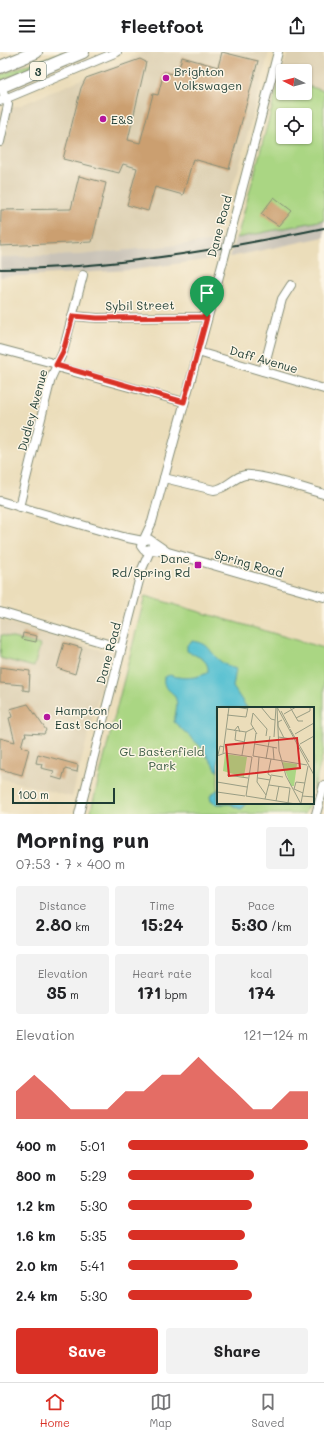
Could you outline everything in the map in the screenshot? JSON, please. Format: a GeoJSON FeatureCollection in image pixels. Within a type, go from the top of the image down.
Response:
{"type":"FeatureCollection","features":[{"type":"Feature","properties":{"kind":"highway","name":"3"},"geometry":{"type":"LineString","coordinates":[[0,67],[36,52]]}},
{"type":"Feature","properties":{"kind":"highway","name":"3"},"geometry":{"type":"LineString","coordinates":[[1,87],[78,53]]}},
{"type":"Feature","properties":{"kind":"street"},"geometry":{"type":"LineString","coordinates":[[3,99],[117,52]]}},
{"type":"Feature","properties":{"kind":"street","name":"Dane Road"},"geometry":{"type":"LineString","coordinates":[[79,814],[142,569],[152,522],[278,52]]}},
{"type":"Feature","properties":{"kind":"street"},"geometry":{"type":"LineString","coordinates":[[0,142],[8,109],[3,99],[1,87]]}},
{"type":"Feature","properties":{"kind":"street","name":"Dudley Avenue"},"geometry":{"type":"LineString","coordinates":[[19,507],[51,378],[63,352],[83,275]]}},
{"type":"Feature","properties":{"kind":"street"},"geometry":{"type":"LineString","coordinates":[[263,372],[282,300],[291,285]]}},
{"type":"Feature","properties":{"kind":"street","name":"Sybil Street"},"geometry":{"type":"LineString","coordinates":[[73,316],[97,318],[207,317]]}},
{"type":"Feature","properties":{"kind":"street"},"geometry":{"type":"LineString","coordinates":[[0,349],[184,402]]}},
{"type":"Feature","properties":{"kind":"street","name":"Daff Avenue"},"geometry":{"type":"LineString","coordinates":[[198,352],[324,389]]}},
{"type":"Feature","properties":{"kind":"street"},"geometry":{"type":"LineString","coordinates":[[164,478],[214,490],[222,488],[238,477],[253,475],[324,494]]}},
{"type":"Feature","properties":{"kind":"street","name":"Spring Road"},"geometry":{"type":"LineString","coordinates":[[0,501],[324,597]]}},
{"type":"Feature","properties":{"kind":"street"},"geometry":{"type":"LineString","coordinates":[[0,612],[121,648]]}},
{"type":"Feature","properties":{"kind":"street"},"geometry":{"type":"LineString","coordinates":[[316,814],[324,784]]}},
{"type":"Feature","properties":{"kind":"shaded area"},"geometry":{"type":"Polygon","coordinates":[[[145,52],[269,52],[238,171],[212,241],[79,255],[0,257],[0,110],[21,105],[145,52]]]}},
{"type":"Feature","properties":{"kind":"shaded area"},"geometry":{"type":"Polygon","coordinates":[[[288,52],[324,52],[324,91],[312,87],[312,64],[284,64],[288,52]]]}},
{"type":"Feature","properties":{"kind":"shaded area"},"geometry":{"type":"Polygon","coordinates":[[[324,220],[324,237],[230,257],[235,238],[324,220]]]}},
{"type":"Feature","properties":{"kind":"shaded area"},"geometry":{"type":"Polygon","coordinates":[[[224,240],[219,258],[131,270],[0,277],[0,257],[79,255],[224,240]]]}},
{"type":"Feature","properties":{"kind":"shaded area","name":"Hampton East School"},"geometry":{"type":"Polygon","coordinates":[[[0,620],[107,652],[109,656],[72,797],[0,778],[0,620]]]}},
{"type":"Feature","properties":{"kind":"green space"},"geometry":{"type":"Polygon","coordinates":[[[62,52],[62,54],[0,81],[0,75],[62,52]]]}},
{"type":"Feature","properties":{"kind":"green space"},"geometry":{"type":"Polygon","coordinates":[[[312,87],[324,91],[324,220],[237,238],[276,93],[276,100],[312,100],[312,87]]]}},
{"type":"Feature","properties":{"kind":"green space","name":"GL Basterfield Park"},"geometry":{"type":"Polygon","coordinates":[[[145,596],[324,648],[324,750],[314,788],[314,707],[217,707],[217,804],[309,804],[304,814],[90,814],[145,596]]]}},
{"type":"Feature","properties":{"kind":"green space"},"geometry":{"type":"Polygon","coordinates":[[[1,635],[40,645],[34,667],[0,658],[1,635]]]}},
{"type":"Feature","properties":{"kind":"water"},"geometry":{"type":"Polygon","coordinates":[[[192,641],[202,643],[206,645],[221,661],[236,669],[233,687],[246,707],[217,707],[217,771],[200,746],[174,722],[177,706],[176,700],[164,684],[164,678],[169,675],[189,678],[208,672],[207,664],[202,658],[187,651],[187,645],[192,641]]]}},
{"type":"Feature","properties":{"kind":"water"},"geometry":{"type":"Polygon","coordinates":[[[217,790],[217,804],[211,801],[210,796],[217,790]]]}},
{"type":"Feature","properties":{"kind":"water"},"geometry":{"type":"Polygon","coordinates":[[[230,804],[245,804],[243,808],[240,809],[230,804]]]}},
{"type":"Feature","properties":{"kind":"building"},"geometry":{"type":"Polygon","coordinates":[[[222,52],[258,61],[229,169],[193,159],[183,195],[155,187],[148,211],[127,205],[137,168],[123,164],[119,173],[63,159],[81,88],[86,78],[140,59],[146,62],[128,140],[140,143],[153,94],[158,95],[164,72],[173,74],[175,67],[179,68],[182,57],[218,67],[222,52]]]}},
{"type":"Feature","properties":{"kind":"building"},"geometry":{"type":"Polygon","coordinates":[[[79,176],[106,183],[92,242],[0,246],[1,210],[71,209],[79,176]]]}},
{"type":"Feature","properties":{"kind":"building"},"geometry":{"type":"Polygon","coordinates":[[[274,197],[292,211],[279,226],[261,214],[274,197]]]}},
{"type":"Feature","properties":{"kind":"building"},"geometry":{"type":"Polygon","coordinates":[[[23,633],[37,636],[36,642],[22,639],[23,633]]]}},
{"type":"Feature","properties":{"kind":"building"},"geometry":{"type":"Polygon","coordinates":[[[64,643],[82,648],[75,674],[57,668],[64,643]]]}},
{"type":"Feature","properties":{"kind":"building"},"geometry":{"type":"Polygon","coordinates":[[[0,667],[30,671],[29,691],[23,690],[23,685],[0,683],[0,667]]]}},
{"type":"Feature","properties":{"kind":"building"},"geometry":{"type":"Polygon","coordinates":[[[28,704],[46,730],[44,734],[25,733],[26,736],[24,736],[21,747],[29,749],[22,775],[0,769],[0,738],[15,742],[9,718],[12,717],[10,709],[28,704]]]}},
{"type":"Feature","properties":{"kind":"building"},"geometry":{"type":"Polygon","coordinates":[[[38,754],[78,765],[77,772],[65,769],[62,780],[52,777],[54,771],[41,768],[42,764],[36,763],[38,754]]]}},
{"type":"Feature","properties":{"kind":"railway"},"geometry":{"type":"LineString","coordinates":[[0,269],[82,266],[163,257],[244,244],[324,228]]}},
{"type":"Feature","properties":{"kind":"place","name":"Brighton Volkswagen"},"geometry":{"type":"Point","coordinates":[166,78]}},
{"type":"Feature","properties":{"kind":"place","name":"E&S"},"geometry":{"type":"Point","coordinates":[103,119]}},
{"type":"Feature","properties":{"kind":"place","name":"Dane Rd/Spring Rd"},"geometry":{"type":"Point","coordinates":[198,565]}},
{"type":"Feature","properties":{"kind":"place","name":"Hampton East School"},"geometry":{"type":"Point","coordinates":[47,717]}},
{"type":"Feature","properties":{"kind":"route"},"geometry":{"type":"LineString","coordinates":[[73,316],[97,318],[207,317],[184,402],[60,368],[56,365],[61,358],[73,316]]}}]}
